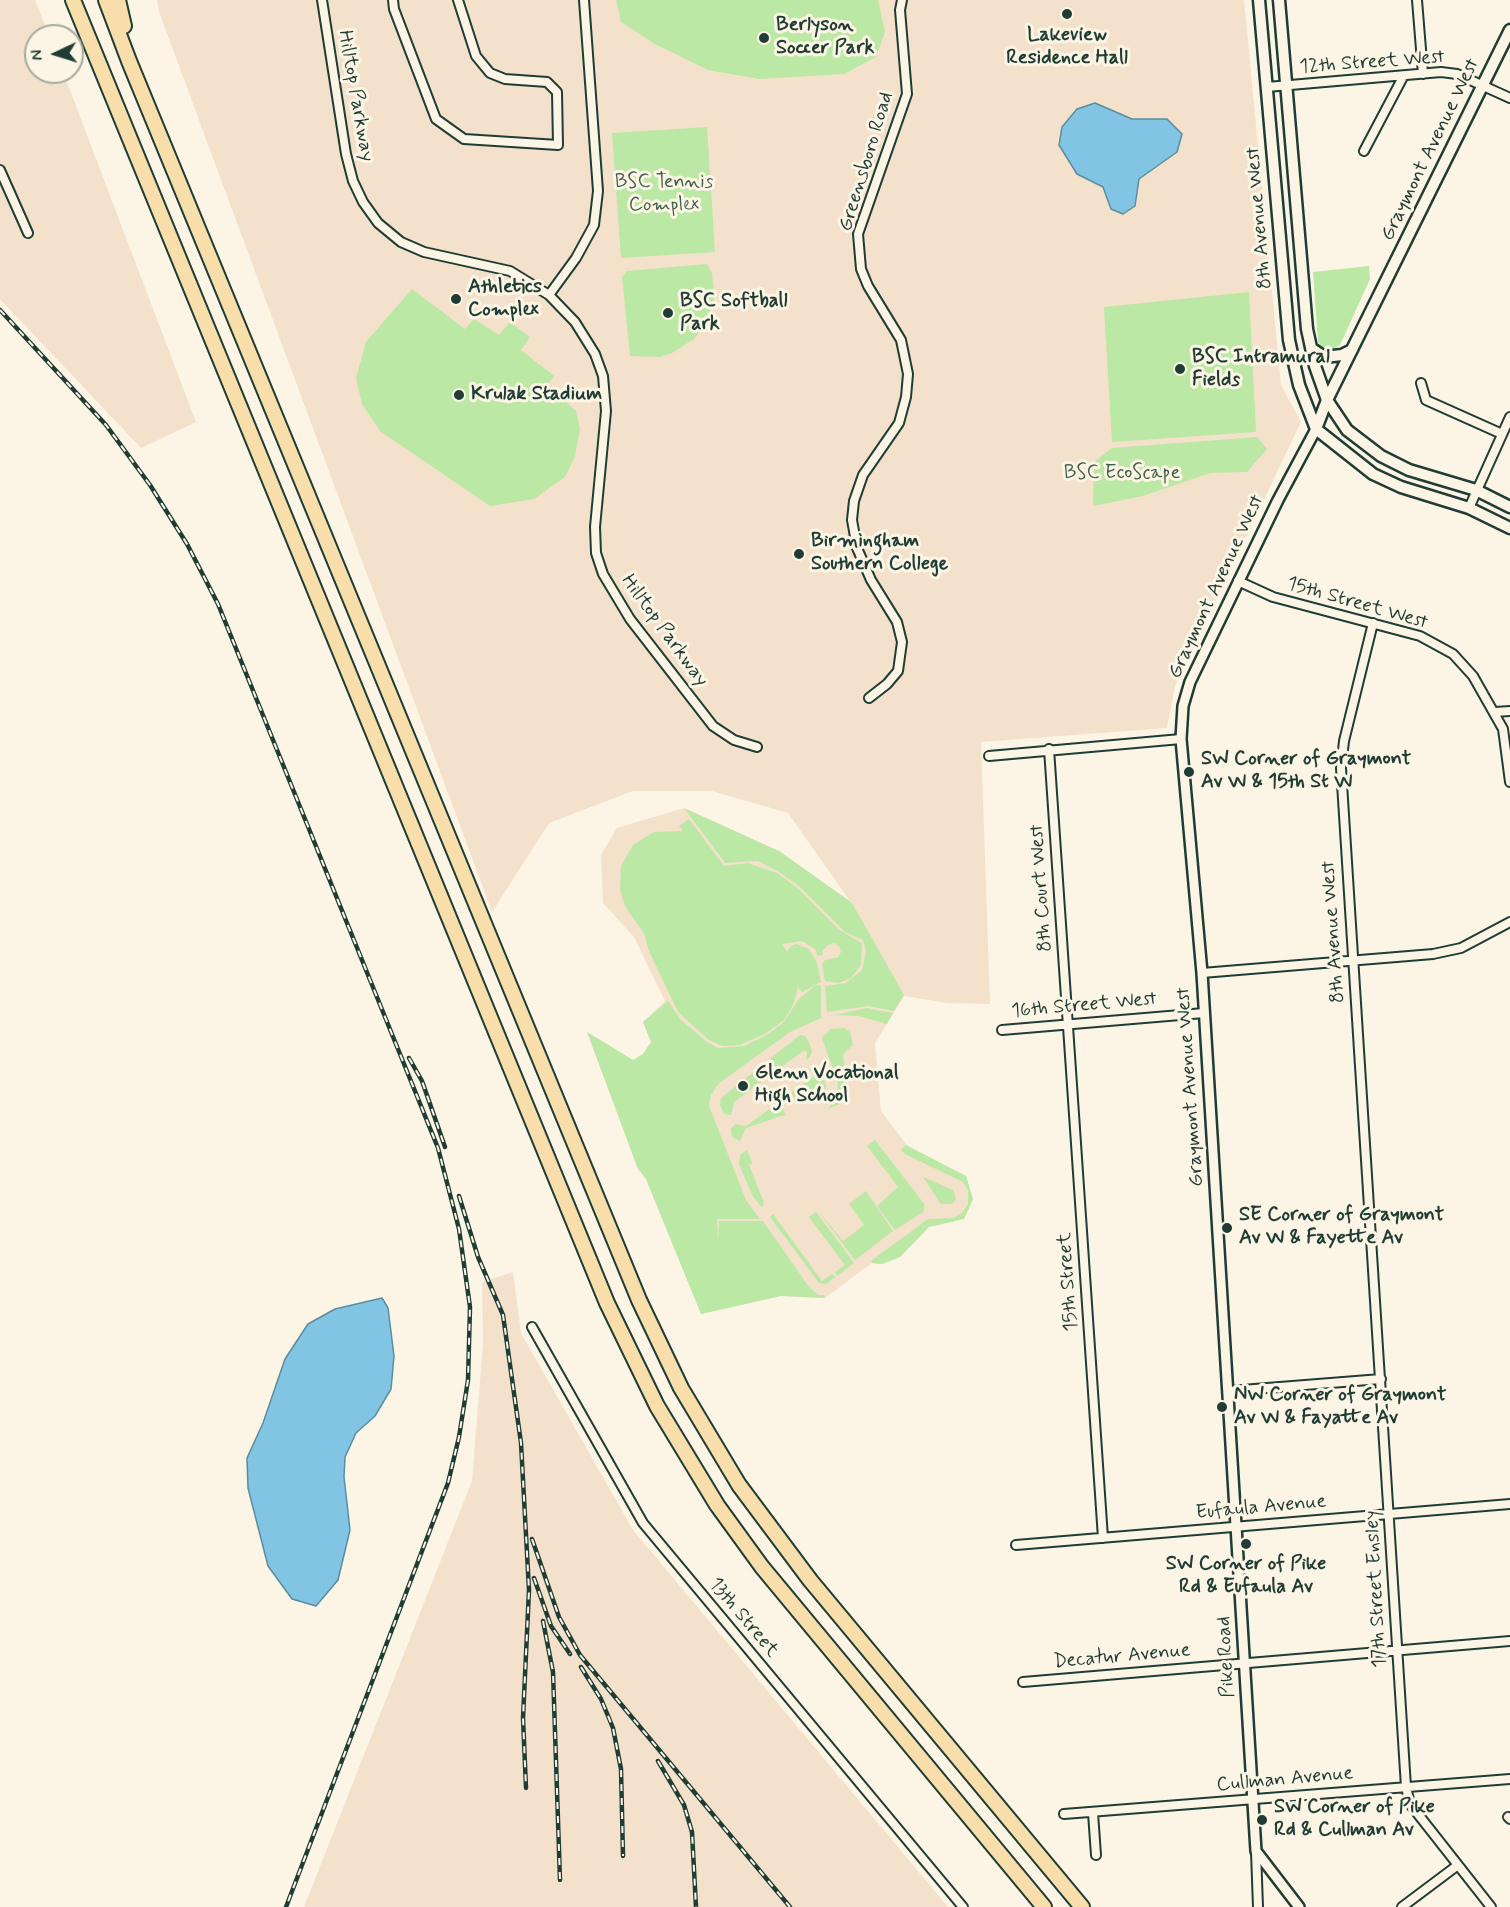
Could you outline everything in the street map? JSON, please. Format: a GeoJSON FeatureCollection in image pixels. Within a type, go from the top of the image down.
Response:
{"type":"FeatureCollection","features":[{"type":"Feature","properties":{"kind":"highway"},"geometry":{"type":"LineString","coordinates":[[73,0],[607,1302],[657,1406],[717,1505],[762,1567],[1044,1907]]}},
{"type":"Feature","properties":{"kind":"highway"},"geometry":{"type":"LineString","coordinates":[[106,0],[129,61],[639,1300],[681,1388],[739,1485],[810,1580],[1082,1907]]}},
{"type":"Feature","properties":{"kind":"highway"},"geometry":{"type":"LineString","coordinates":[[118,0],[129,61]]}},
{"type":"Feature","properties":{"kind":"main road","name":"8th Avenue West"},"geometry":{"type":"LineString","coordinates":[[1259,0],[1288,340],[1299,385],[1316,429]]}},
{"type":"Feature","properties":{"kind":"main road","name":"8th Avenue West"},"geometry":{"type":"LineString","coordinates":[[1279,0],[1311,348],[1327,400],[1347,430],[1381,456],[1409,470],[1476,489],[1510,507]]}},
{"type":"Feature","properties":{"kind":"main road","name":"Graymont Avenue West"},"geometry":{"type":"LineString","coordinates":[[1316,429],[1327,400],[1510,30]]}},
{"type":"Feature","properties":{"kind":"main road"},"geometry":{"type":"LineString","coordinates":[[1311,348],[1324,357],[1342,355],[1352,350]]}},
{"type":"Feature","properties":{"kind":"main road"},"geometry":{"type":"LineString","coordinates":[[1316,429],[1373,474],[1401,487],[1469,508],[1510,528]]}},
{"type":"Feature","properties":{"kind":"street","name":"Hilltop Parkway"},"geometry":{"type":"LineString","coordinates":[[322,0],[346,154],[353,181],[363,202],[378,223],[401,242],[424,252],[510,271],[549,295],[575,322],[596,354],[603,376],[606,411],[595,527],[596,553],[603,574],[630,619],[714,726],[734,740],[757,747]]}},
{"type":"Feature","properties":{"kind":"street"},"geometry":{"type":"LineString","coordinates":[[393,0],[394,9],[436,119],[464,139],[558,145],[557,92],[547,82],[505,80],[490,73],[476,56],[458,0]]}},
{"type":"Feature","properties":{"kind":"street"},"geometry":{"type":"LineString","coordinates":[[549,295],[576,258],[594,225],[598,191],[584,0]]}},
{"type":"Feature","properties":{"kind":"street","name":"Greensboro Road"},"geometry":{"type":"LineString","coordinates":[[869,698],[887,684],[898,671],[902,642],[897,622],[871,580],[857,548],[852,520],[854,501],[863,475],[899,423],[906,397],[908,374],[901,340],[868,286],[861,269],[858,234],[907,94],[900,10],[902,0]]}},
{"type":"Feature","properties":{"kind":"street"},"geometry":{"type":"LineString","coordinates":[[1417,0],[1422,74]]}},
{"type":"Feature","properties":{"kind":"street","name":"12th Street West"},"geometry":{"type":"LineString","coordinates":[[1267,87],[1422,74],[1457,74],[1510,98]]}},
{"type":"Feature","properties":{"kind":"street"},"geometry":{"type":"LineString","coordinates":[[1364,151],[1403,77]]}},
{"type":"Feature","properties":{"kind":"street"},"geometry":{"type":"LineString","coordinates":[[0,170],[28,234]]}},
{"type":"Feature","properties":{"kind":"street"},"geometry":{"type":"LineString","coordinates":[[1421,383],[1426,400],[1502,434]]}},
{"type":"Feature","properties":{"kind":"street"},"geometry":{"type":"LineString","coordinates":[[1469,508],[1510,417]]}},
{"type":"Feature","properties":{"kind":"street","name":"Graymont Avenue West"},"geometry":{"type":"LineString","coordinates":[[1229,1390],[1202,972],[1181,739],[1183,706],[1190,682],[1238,581],[1316,429]]}},
{"type":"Feature","properties":{"kind":"street","name":"15th Street West"},"geometry":{"type":"LineString","coordinates":[[1238,581],[1272,597],[1420,636],[1453,654],[1473,676],[1503,729],[1510,782]]}},
{"type":"Feature","properties":{"kind":"street","name":"8th Avenue West"},"geometry":{"type":"LineString","coordinates":[[1372,1241],[1341,768],[1344,741],[1373,623]]}},
{"type":"Feature","properties":{"kind":"street"},"geometry":{"type":"LineString","coordinates":[[1495,712],[1510,711]]}},
{"type":"Feature","properties":{"kind":"street"},"geometry":{"type":"LineString","coordinates":[[990,756],[1181,739]]}},
{"type":"Feature","properties":{"kind":"street","name":"8th Court West"},"geometry":{"type":"LineString","coordinates":[[1049,749],[1068,1024]]}},
{"type":"Feature","properties":{"kind":"street"},"geometry":{"type":"LineString","coordinates":[[1202,972],[1433,954],[1461,948],[1510,922]]}},
{"type":"Feature","properties":{"kind":"street","name":"16th Street West"},"geometry":{"type":"LineString","coordinates":[[1002,1030],[1204,1013]]}},
{"type":"Feature","properties":{"kind":"street","name":"15th Street"},"geometry":{"type":"LineString","coordinates":[[1068,1024],[1103,1538]]}},
{"type":"Feature","properties":{"kind":"street","name":"17th Street Ensley"},"geometry":{"type":"LineString","coordinates":[[1372,1241],[1406,1787],[1410,1804],[1491,1907]]}},
{"type":"Feature","properties":{"kind":"street","name":"13th Street"},"geometry":{"type":"LineString","coordinates":[[532,1327],[643,1523],[963,1907]]}},
{"type":"Feature","properties":{"kind":"street"},"geometry":{"type":"LineString","coordinates":[[1229,1390],[1381,1379]]}},
{"type":"Feature","properties":{"kind":"street","name":"Pike Road"},"geometry":{"type":"LineString","coordinates":[[1229,1390],[1257,1851]]}},
{"type":"Feature","properties":{"kind":"street","name":"Eufaula Avenue"},"geometry":{"type":"LineString","coordinates":[[1016,1545],[1510,1504]]}},
{"type":"Feature","properties":{"kind":"street","name":"Decatur Avenue"},"geometry":{"type":"LineString","coordinates":[[1023,1682],[1510,1641]]}},
{"type":"Feature","properties":{"kind":"street","name":"Cullman Avenue"},"geometry":{"type":"LineString","coordinates":[[1064,1815],[1510,1779]]}},
{"type":"Feature","properties":{"kind":"street"},"geometry":{"type":"LineString","coordinates":[[1093,1813],[1096,1855]]}},
{"type":"Feature","properties":{"kind":"street"},"geometry":{"type":"LineString","coordinates":[[1257,1851],[1258,1907]]}},
{"type":"Feature","properties":{"kind":"street"},"geometry":{"type":"LineString","coordinates":[[1257,1851],[1299,1907]]}},
{"type":"Feature","properties":{"kind":"street"},"geometry":{"type":"LineString","coordinates":[[1402,1907],[1458,1865]]}},
{"type":"Feature","properties":{"kind":"shaded area"},"geometry":{"type":"Polygon","coordinates":[[[0,0],[35,0],[44,24],[24,24],[24,84],[68,84],[196,422],[141,448],[0,299],[0,0]]]}},
{"type":"Feature","properties":{"kind":"shaded area","name":"Birmingham Southern College"},"geometry":{"type":"Polygon","coordinates":[[[157,0],[1244,0],[1281,385],[1301,422],[1175,686],[1167,728],[981,742],[990,1004],[947,1003],[904,996],[875,1043],[881,1111],[909,1148],[966,1176],[973,1199],[964,1219],[929,1227],[900,1257],[882,1264],[872,1263],[825,1298],[781,1296],[701,1314],[646,1179],[638,1169],[587,1032],[633,1060],[643,1054],[651,1042],[643,1022],[665,1001],[634,937],[603,903],[601,855],[617,828],[684,808],[779,851],[850,901],[788,813],[712,791],[633,791],[549,823],[492,912],[159,12],[157,0]]]}},
{"type":"Feature","properties":{"kind":"shaded area"},"geometry":{"type":"Polygon","coordinates":[[[513,1272],[521,1333],[633,1530],[948,1907],[304,1907],[472,1481],[483,1344],[482,1282],[513,1272]]]}},
{"type":"Feature","properties":{"kind":"green space","name":"Berlyson Soccer Park"},"geometry":{"type":"Polygon","coordinates":[[[616,0],[878,0],[885,32],[876,57],[844,74],[759,79],[708,70],[655,44],[621,22],[616,0]]]}},
{"type":"Feature","properties":{"kind":"green space","name":"BSC Tennis Complex"},"geometry":{"type":"Polygon","coordinates":[[[707,127],[715,252],[621,258],[612,133],[707,127]]]}},
{"type":"Feature","properties":{"kind":"green space","name":"BSC Softball Park"},"geometry":{"type":"Polygon","coordinates":[[[707,264],[712,273],[713,306],[702,329],[694,339],[672,353],[660,357],[630,356],[622,277],[627,271],[707,264]]]}},
{"type":"Feature","properties":{"kind":"green space"},"geometry":{"type":"Polygon","coordinates":[[[1369,266],[1370,279],[1340,345],[1331,350],[1322,348],[1318,341],[1313,272],[1369,266]]]}},
{"type":"Feature","properties":{"kind":"green space","name":"Krulak Stadium"},"geometry":{"type":"Polygon","coordinates":[[[412,289],[465,329],[474,319],[499,335],[510,322],[530,337],[521,350],[554,376],[547,385],[576,411],[580,429],[575,456],[565,477],[534,499],[490,506],[380,431],[362,404],[356,378],[366,342],[412,289]]]}},
{"type":"Feature","properties":{"kind":"green space","name":"BSC Intramural Fields"},"geometry":{"type":"Polygon","coordinates":[[[1249,292],[1256,432],[1112,442],[1104,307],[1249,292]]]}},
{"type":"Feature","properties":{"kind":"green space","name":"BSC EcoScape"},"geometry":{"type":"Polygon","coordinates":[[[1257,437],[1267,449],[1247,472],[1210,473],[1143,496],[1093,506],[1094,462],[1112,448],[1257,437]]]}},
{"type":"Feature","properties":{"kind":"green space"},"geometry":{"type":"Polygon","coordinates":[[[684,808],[779,851],[852,903],[904,995],[894,1011],[868,1006],[827,1012],[825,986],[846,983],[862,970],[866,951],[863,940],[845,932],[799,886],[779,872],[758,861],[725,863],[684,808]]]}},
{"type":"Feature","properties":{"kind":"green space"},"geometry":{"type":"Polygon","coordinates":[[[689,819],[724,866],[748,863],[777,873],[800,890],[839,930],[862,943],[861,965],[851,978],[839,983],[825,981],[822,965],[825,960],[838,957],[841,952],[839,946],[834,943],[828,945],[822,951],[823,955],[818,956],[815,949],[802,941],[782,944],[787,952],[796,944],[809,949],[817,963],[821,982],[802,992],[798,987],[794,1003],[784,1020],[765,1034],[739,1045],[722,1046],[709,1040],[678,1012],[648,949],[645,935],[625,906],[620,890],[621,866],[633,845],[654,832],[683,831],[679,826],[689,819]]]}},
{"type":"Feature","properties":{"kind":"green space"},"geometry":{"type":"Polygon","coordinates":[[[816,985],[821,986],[821,1018],[790,1032],[718,1084],[711,1095],[709,1106],[746,1200],[760,1219],[717,1219],[718,1241],[719,1221],[763,1221],[809,1287],[818,1295],[825,1295],[825,1298],[781,1296],[701,1314],[646,1179],[638,1169],[587,1032],[633,1060],[643,1054],[651,1042],[643,1022],[668,1001],[681,1020],[707,1042],[718,1048],[744,1046],[765,1036],[783,1023],[799,999],[816,985]]]}},
{"type":"Feature","properties":{"kind":"green space"},"geometry":{"type":"Polygon","coordinates":[[[867,1008],[893,1013],[887,1024],[859,1016],[835,1015],[867,1008]]]}},
{"type":"Feature","properties":{"kind":"green space"},"geometry":{"type":"Polygon","coordinates":[[[844,1028],[850,1032],[853,1045],[843,1054],[849,1100],[828,1109],[837,1096],[838,1083],[822,1038],[830,1029],[844,1028]]]}},
{"type":"Feature","properties":{"kind":"green space"},"geometry":{"type":"Polygon","coordinates":[[[800,1035],[805,1036],[809,1042],[812,1051],[810,1057],[806,1060],[807,1052],[803,1051],[734,1102],[731,1115],[724,1114],[720,1105],[721,1098],[800,1035]]]}},
{"type":"Feature","properties":{"kind":"green space"},"geometry":{"type":"Polygon","coordinates":[[[814,1067],[821,1073],[826,1085],[825,1094],[820,1099],[821,1092],[816,1090],[799,1105],[791,1093],[815,1076],[815,1072],[808,1070],[814,1067]]]}},
{"type":"Feature","properties":{"kind":"green space"},"geometry":{"type":"Polygon","coordinates":[[[778,1103],[787,1116],[784,1115],[746,1128],[740,1141],[732,1137],[731,1129],[735,1124],[746,1126],[778,1103]]]}},
{"type":"Feature","properties":{"kind":"green space"},"geometry":{"type":"Polygon","coordinates":[[[875,1140],[925,1205],[923,1212],[895,1230],[877,1206],[898,1187],[867,1146],[875,1140]]]}},
{"type":"Feature","properties":{"kind":"green space"},"geometry":{"type":"Polygon","coordinates":[[[906,1145],[966,1176],[973,1199],[964,1219],[929,1227],[900,1257],[882,1264],[872,1263],[871,1261],[928,1219],[954,1218],[962,1213],[968,1204],[968,1190],[963,1182],[905,1154],[901,1150],[906,1145]]]}},
{"type":"Feature","properties":{"kind":"green space"},"geometry":{"type":"Polygon","coordinates":[[[747,1150],[752,1163],[746,1166],[749,1165],[763,1200],[764,1205],[761,1207],[752,1195],[739,1164],[740,1155],[747,1150]]]}},
{"type":"Feature","properties":{"kind":"green space"},"geometry":{"type":"Polygon","coordinates":[[[923,1177],[953,1190],[956,1199],[952,1204],[941,1204],[923,1177]]]}},
{"type":"Feature","properties":{"kind":"green space"},"geometry":{"type":"Polygon","coordinates":[[[866,1191],[893,1231],[855,1260],[818,1211],[843,1241],[864,1225],[849,1204],[866,1191]]]}},
{"type":"Feature","properties":{"kind":"green space"},"geometry":{"type":"Polygon","coordinates":[[[816,1212],[854,1263],[837,1276],[835,1272],[845,1265],[809,1217],[816,1212]]]}},
{"type":"Feature","properties":{"kind":"green space"},"geometry":{"type":"Polygon","coordinates":[[[773,1214],[822,1281],[832,1274],[835,1277],[826,1284],[819,1283],[770,1217],[773,1214]]]}},
{"type":"Feature","properties":{"kind":"water"},"geometry":{"type":"Polygon","coordinates":[[[1095,103],[1132,119],[1167,119],[1182,134],[1177,152],[1139,179],[1135,206],[1123,214],[1111,209],[1103,187],[1077,174],[1059,145],[1062,127],[1077,109],[1095,103]]]}},
{"type":"Feature","properties":{"kind":"water"},"geometry":{"type":"Polygon","coordinates":[[[382,1298],[388,1308],[394,1356],[391,1389],[375,1416],[356,1433],[345,1457],[344,1477],[350,1530],[338,1580],[316,1606],[292,1599],[268,1566],[248,1488],[247,1458],[263,1423],[285,1359],[308,1324],[335,1309],[382,1298]]]}},
{"type":"Feature","properties":{"kind":"railway"},"geometry":{"type":"LineString","coordinates":[[0,310],[106,425],[150,485],[187,544],[218,604],[438,1148],[459,1229],[470,1307],[468,1380],[459,1437],[448,1483],[286,1907]]}},
{"type":"Feature","properties":{"kind":"railway"},"geometry":{"type":"LineString","coordinates":[[409,1058],[422,1081],[445,1147]]}},
{"type":"Feature","properties":{"kind":"railway"},"geometry":{"type":"LineString","coordinates":[[459,1196],[478,1257],[503,1315],[521,1443],[529,1590],[523,1718],[526,1788]]}},
{"type":"Feature","properties":{"kind":"railway"},"geometry":{"type":"LineString","coordinates":[[532,1539],[559,1617],[580,1655],[790,1907]]}},
{"type":"Feature","properties":{"kind":"railway"},"geometry":{"type":"LineString","coordinates":[[534,1578],[551,1626],[570,1654]]}},
{"type":"Feature","properties":{"kind":"railway"},"geometry":{"type":"LineString","coordinates":[[543,1621],[553,1672],[560,1880]]}},
{"type":"Feature","properties":{"kind":"railway"},"geometry":{"type":"LineString","coordinates":[[581,1667],[601,1699],[613,1728],[621,1769],[623,1856]]}},
{"type":"Feature","properties":{"kind":"railway"},"geometry":{"type":"LineString","coordinates":[[658,1761],[684,1805],[692,1832],[696,1907]]}},
{"type":"Feature","properties":{"kind":"place","name":"Lakeview Residence Hall"},"geometry":{"type":"Point","coordinates":[1067,14]}},
{"type":"Feature","properties":{"kind":"place","name":"Berlyson Soccer Park"},"geometry":{"type":"Point","coordinates":[764,38]}},
{"type":"Feature","properties":{"kind":"place","name":"Athletics Complex"},"geometry":{"type":"Point","coordinates":[456,299]}},
{"type":"Feature","properties":{"kind":"place","name":"BSC Softball Park"},"geometry":{"type":"Point","coordinates":[668,313]}},
{"type":"Feature","properties":{"kind":"place","name":"BSC Intramural Fields"},"geometry":{"type":"Point","coordinates":[1180,369]}},
{"type":"Feature","properties":{"kind":"place","name":"Krulak Stadium"},"geometry":{"type":"Point","coordinates":[459,395]}},
{"type":"Feature","properties":{"kind":"place","name":"Birmingham Southern College"},"geometry":{"type":"Point","coordinates":[799,554]}},
{"type":"Feature","properties":{"kind":"place","name":"SW Corner of Graymont Av W & 15th St W"},"geometry":{"type":"Point","coordinates":[1189,772]}},
{"type":"Feature","properties":{"kind":"place","name":"Glenn Vocational High School"},"geometry":{"type":"Point","coordinates":[743,1086]}},
{"type":"Feature","properties":{"kind":"place","name":"SE Corner of Graymont Av W & Fayette Av"},"geometry":{"type":"Point","coordinates":[1227,1228]}},
{"type":"Feature","properties":{"kind":"place","name":"NW Corner of Graymont Av W & Fayatte Av"},"geometry":{"type":"Point","coordinates":[1222,1407]}},
{"type":"Feature","properties":{"kind":"place","name":"SW Corner of Pike Rd & Eufaula Av"},"geometry":{"type":"Point","coordinates":[1246,1544]}},
{"type":"Feature","properties":{"kind":"place","name":"SW Corner of Pike Rd & Cullman Av"},"geometry":{"type":"Point","coordinates":[1262,1820]}}]}
